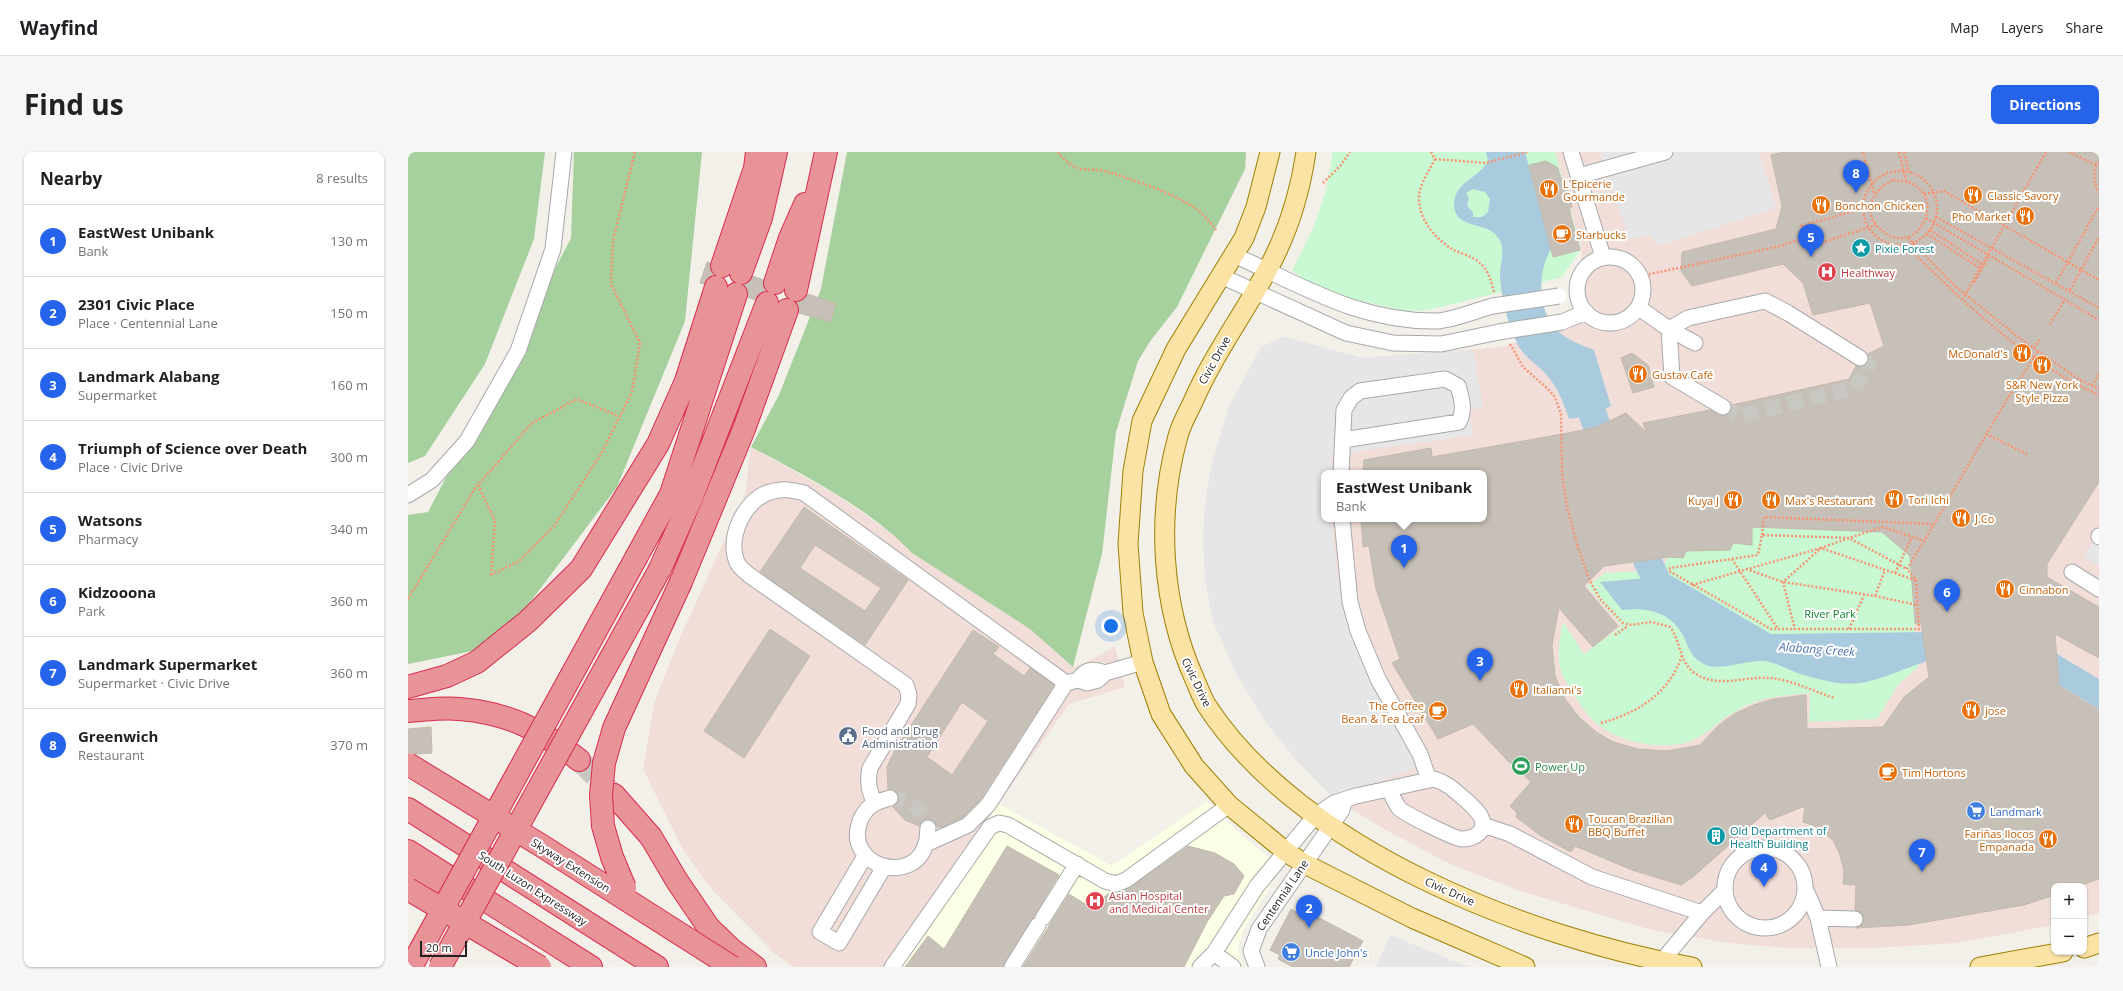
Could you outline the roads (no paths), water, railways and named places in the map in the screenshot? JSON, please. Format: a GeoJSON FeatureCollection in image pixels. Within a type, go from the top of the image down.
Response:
{"type":"FeatureCollection","features":[{"type":"Feature","properties":{"kind":"highway"},"geometry":{"type":"LineString","coordinates":[[757,152],[755,168],[732,269],[761,218],[787,164],[790,152]]}},
{"type":"Feature","properties":{"kind":"highway"},"geometry":{"type":"LineString","coordinates":[[761,218],[776,152]]}},
{"type":"Feature","properties":{"kind":"highway"},"geometry":{"type":"LineString","coordinates":[[775,283],[790,238],[825,156]]}},
{"type":"Feature","properties":{"kind":"highway"},"geometry":{"type":"LineString","coordinates":[[796,290],[825,156]]}},
{"type":"Feature","properties":{"kind":"highway"},"geometry":{"type":"LineString","coordinates":[[408,687],[447,676],[477,662],[528,621],[581,569],[658,444],[726,291],[670,494],[638,556],[411,967]]}},
{"type":"Feature","properties":{"kind":"highway"},"geometry":{"type":"LineString","coordinates":[[440,967],[660,569],[691,499],[767,303]]}},
{"type":"Feature","properties":{"kind":"highway"},"geometry":{"type":"LineString","coordinates":[[721,967],[649,919],[625,888],[612,857],[603,826],[601,795],[604,763],[614,728],[681,582],[744,429],[787,310]]}},
{"type":"Feature","properties":{"kind":"highway"},"geometry":{"type":"LineString","coordinates":[[408,711],[459,709],[500,714],[554,740],[579,760]]}},
{"type":"Feature","properties":{"kind":"highway","name":"Skyway Extension"},"geometry":{"type":"LineString","coordinates":[[408,764],[542,846],[732,967]]}},
{"type":"Feature","properties":{"kind":"highway"},"geometry":{"type":"LineString","coordinates":[[614,795],[651,837],[677,881],[709,928],[731,949],[755,967]]}},
{"type":"Feature","properties":{"kind":"highway","name":"South Luzon Expressway"},"geometry":{"type":"LineString","coordinates":[[408,809],[657,967]]}},
{"type":"Feature","properties":{"kind":"highway"},"geometry":{"type":"LineString","coordinates":[[408,851],[552,944],[592,967]]}},
{"type":"Feature","properties":{"kind":"highway"},"geometry":{"type":"LineString","coordinates":[[408,871],[552,944]]}},
{"type":"Feature","properties":{"kind":"highway"},"geometry":{"type":"LineString","coordinates":[[408,889],[540,967]]}},
{"type":"Feature","properties":{"kind":"main road"},"geometry":{"type":"LineString","coordinates":[[1270,152],[1256,207],[1234,255],[1176,349],[1142,421],[1132,471],[1128,544],[1133,613],[1143,662],[1161,714],[1194,766],[1229,805],[1285,851],[1303,863],[1412,918],[1525,967]]}},
{"type":"Feature","properties":{"kind":"main road","name":"Civic Drive"},"geometry":{"type":"LineString","coordinates":[[1306,152],[1302,182],[1291,220],[1268,270],[1205,373],[1179,433],[1170,469],[1164,538],[1169,596],[1183,655],[1206,704],[1234,743],[1272,781],[1322,822],[1423,879],[1544,929],[1661,962],[1692,967]]}},
{"type":"Feature","properties":{"kind":"main road"},"geometry":{"type":"LineString","coordinates":[[2087,947],[2099,943]]}},
{"type":"Feature","properties":{"kind":"main road"},"geometry":{"type":"LineString","coordinates":[[1980,967],[2051,954]]}},
{"type":"Feature","properties":{"kind":"street"},"geometry":{"type":"LineString","coordinates":[[408,495],[432,480],[467,441],[518,351],[553,249],[564,152]]}},
{"type":"Feature","properties":{"kind":"street"},"geometry":{"type":"LineString","coordinates":[[1571,152],[1603,257]]}},
{"type":"Feature","properties":{"kind":"street"},"geometry":{"type":"LineString","coordinates":[[1579,176],[1665,152]]}},
{"type":"Feature","properties":{"kind":"street"},"geometry":{"type":"LineString","coordinates":[[1234,255],[1316,294],[1352,309],[1397,318],[1439,321],[1495,302],[1559,296],[1577,290]]}},
{"type":"Feature","properties":{"kind":"street"},"geometry":{"type":"LineString","coordinates":[[1603,257],[1618,257],[1632,263],[1641,276],[1644,290],[1639,308],[1630,317],[1619,322],[1607,323],[1595,320],[1586,312],[1579,302],[1577,290],[1580,275],[1589,263],[1603,257]]}},
{"type":"Feature","properties":{"kind":"street"},"geometry":{"type":"LineString","coordinates":[[1221,276],[1305,316],[1346,333],[1393,343],[1441,344],[1504,337],[1562,322],[1586,312]]}},
{"type":"Feature","properties":{"kind":"street"},"geometry":{"type":"LineString","coordinates":[[1670,329],[1688,318],[1765,301],[1788,313],[1860,358]]}},
{"type":"Feature","properties":{"kind":"street"},"geometry":{"type":"LineString","coordinates":[[1639,308],[1670,329],[1695,342]]}},
{"type":"Feature","properties":{"kind":"street"},"geometry":{"type":"LineString","coordinates":[[1670,329],[1672,377],[1723,407]]}},
{"type":"Feature","properties":{"kind":"street"},"geometry":{"type":"LineString","coordinates":[[1341,470],[1344,410],[1351,398],[1360,391],[1445,379],[1458,386],[1463,406],[1463,415],[1459,422],[1343,440]]}},
{"type":"Feature","properties":{"kind":"street"},"geometry":{"type":"LineString","coordinates":[[874,802],[869,789],[868,778],[870,768],[908,704],[909,695],[906,685],[749,575],[738,564],[734,547],[736,532],[743,516],[754,501],[770,492],[787,489],[804,494],[1072,681]]}},
{"type":"Feature","properties":{"kind":"street"},"geometry":{"type":"LineString","coordinates":[[1342,522],[1350,602],[1358,631],[1378,679],[1420,754],[1429,780]]}},
{"type":"Feature","properties":{"kind":"street"},"geometry":{"type":"LineString","coordinates":[[2072,572],[2099,589]]}},
{"type":"Feature","properties":{"kind":"street"},"geometry":{"type":"LineString","coordinates":[[926,844],[968,824],[988,806],[1072,681],[1084,672],[1095,669],[1105,673],[1143,662]]}},
{"type":"Feature","properties":{"kind":"street"},"geometry":{"type":"LineString","coordinates":[[1322,822],[1334,803],[1366,793],[1429,780],[1445,782],[1476,810],[1482,818],[1483,825],[1481,832],[1474,838],[1460,840],[1400,808],[1389,789]]}},
{"type":"Feature","properties":{"kind":"street"},"geometry":{"type":"LineString","coordinates":[[890,798],[874,802],[863,813],[857,829],[858,841],[866,856],[873,863],[884,867],[895,868],[910,864],[921,854],[926,844],[928,828]]}},
{"type":"Feature","properties":{"kind":"street"},"geometry":{"type":"LineString","coordinates":[[892,967],[990,827],[999,823],[1008,825],[1105,881],[1110,883],[1121,883],[1229,805]]}},
{"type":"Feature","properties":{"kind":"street","name":"Centennial Lane"},"geometry":{"type":"LineString","coordinates":[[1200,967],[1214,953],[1257,886],[1285,851],[1322,822]]}},
{"type":"Feature","properties":{"kind":"street","name":"Centennial Lane"},"geometry":{"type":"LineString","coordinates":[[1254,966],[1252,951],[1259,928],[1303,863],[1322,822]]}},
{"type":"Feature","properties":{"kind":"street"},"geometry":{"type":"LineString","coordinates":[[1483,825],[1510,834],[1592,877],[1702,913]]}},
{"type":"Feature","properties":{"kind":"street"},"geometry":{"type":"LineString","coordinates":[[1805,888],[1803,901],[1796,913],[1791,918],[1786,922],[1773,927],[1759,928],[1746,924],[1735,915],[1728,903],[1725,890],[1726,876],[1732,865],[1741,856],[1752,850],[1764,847],[1777,849],[1788,855],[1797,864],[1803,875],[1805,888],[1818,918],[1829,967]]}},
{"type":"Feature","properties":{"kind":"street"},"geometry":{"type":"LineString","coordinates":[[866,856],[820,932],[839,943],[884,867]]}},
{"type":"Feature","properties":{"kind":"street"},"geometry":{"type":"LineString","coordinates":[[1012,967],[1077,864]]}},
{"type":"Feature","properties":{"kind":"street"},"geometry":{"type":"LineString","coordinates":[[1661,962],[1702,913],[1725,890]]}},
{"type":"Feature","properties":{"kind":"street"},"geometry":{"type":"LineString","coordinates":[[1818,918],[1855,919]]}},
{"type":"Feature","properties":{"kind":"street"},"geometry":{"type":"LineString","coordinates":[[1214,953],[1233,967]]}},
{"type":"Feature","properties":{"kind":"water"},"geometry":{"type":"Polygon","coordinates":[[[1486,152],[1525,152],[1551,249],[1543,269],[1541,292],[1546,313],[1551,323],[1558,331],[1575,342],[1594,350],[1611,406],[1605,409],[1606,413],[1569,419],[1562,400],[1548,376],[1522,351],[1513,335],[1507,318],[1502,292],[1500,275],[1502,252],[1501,243],[1494,233],[1488,229],[1460,219],[1456,213],[1454,205],[1455,197],[1458,191],[1484,167],[1488,161],[1486,152]],[[1473,189],[1466,193],[1469,198],[1467,206],[1473,212],[1473,217],[1482,217],[1488,212],[1490,199],[1485,192],[1473,189]]]}},
{"type":"Feature","properties":{"kind":"water"},"geometry":{"type":"Polygon","coordinates":[[[1672,576],[1771,634],[1929,632],[1932,660],[1881,678],[1856,683],[1827,681],[1763,661],[1712,667],[1701,663],[1694,657],[1679,629],[1666,617],[1658,613],[1641,609],[1622,610],[1600,582],[1672,576]]]}},
{"type":"Feature","properties":{"kind":"water"},"geometry":{"type":"Polygon","coordinates":[[[2057,654],[2099,679],[2099,709],[2059,685],[2057,654]]]}},
{"type":"Feature","properties":{"kind":"waterway","name":"Alabang Creek"},"geometry":{"type":"LineString","coordinates":[[1581,378],[1597,427]]}},
{"type":"Feature","properties":{"kind":"waterway","name":"Alabang Creek"},"geometry":{"type":"LineString","coordinates":[[1647,560],[1663,593],[1681,605]]}},
{"type":"Feature","properties":{"kind":"tunnel"},"geometry":{"type":"LineString","coordinates":[[1723,407],[1740,416],[1855,388],[1869,364],[1860,358]]}},
{"type":"Feature","properties":{"kind":"tunnel"},"geometry":{"type":"LineString","coordinates":[[579,760],[613,794]]}},
{"type":"Feature","properties":{"kind":"tunnel"},"geometry":{"type":"LineString","coordinates":[[890,798],[904,801],[915,806],[922,814],[928,828]]}},
{"type":"Feature","properties":{"kind":"place","name":"L'Epicerie Gourmande"},"geometry":{"type":"Point","coordinates":[1549,189]}},
{"type":"Feature","properties":{"kind":"place","name":"Greenwich"},"geometry":{"type":"Point","coordinates":[1856,193]}},
{"type":"Feature","properties":{"kind":"place","name":"Classic Savory"},"geometry":{"type":"Point","coordinates":[1973,195]}},
{"type":"Feature","properties":{"kind":"place","name":"Bonchon Chicken"},"geometry":{"type":"Point","coordinates":[1821,205]}},
{"type":"Feature","properties":{"kind":"place","name":"Pho Market"},"geometry":{"type":"Point","coordinates":[2025,216]}},
{"type":"Feature","properties":{"kind":"place","name":"Starbucks"},"geometry":{"type":"Point","coordinates":[1562,234]}},
{"type":"Feature","properties":{"kind":"place","name":"Pixie Forest"},"geometry":{"type":"Point","coordinates":[1861,248]}},
{"type":"Feature","properties":{"kind":"place","name":"Watsons"},"geometry":{"type":"Point","coordinates":[1811,257]}},
{"type":"Feature","properties":{"kind":"place","name":"Healthway"},"geometry":{"type":"Point","coordinates":[1827,272]}},
{"type":"Feature","properties":{"kind":"place","name":"McDonald's"},"geometry":{"type":"Point","coordinates":[2022,353]}},
{"type":"Feature","properties":{"kind":"place","name":"S&R New York Style Pizza"},"geometry":{"type":"Point","coordinates":[2042,365]}},
{"type":"Feature","properties":{"kind":"place","name":"Gustav Café"},"geometry":{"type":"Point","coordinates":[1638,374]}},
{"type":"Feature","properties":{"kind":"place","name":"Tori Ichi"},"geometry":{"type":"Point","coordinates":[1894,499]}},
{"type":"Feature","properties":{"kind":"place","name":"Kuya J"},"geometry":{"type":"Point","coordinates":[1733,500]}},
{"type":"Feature","properties":{"kind":"place","name":"Max's Restaurant"},"geometry":{"type":"Point","coordinates":[1771,500]}},
{"type":"Feature","properties":{"kind":"place","name":"J.Co"},"geometry":{"type":"Point","coordinates":[1961,518]}},
{"type":"Feature","properties":{"kind":"place","name":"EastWest Unibank"},"geometry":{"type":"Point","coordinates":[1404,568]}},
{"type":"Feature","properties":{"kind":"place","name":"Cinnabon"},"geometry":{"type":"Point","coordinates":[2005,589]}},
{"type":"Feature","properties":{"kind":"place","name":"Kidzooona"},"geometry":{"type":"Point","coordinates":[1947,612]}},
{"type":"Feature","properties":{"kind":"place","name":"Landmark Alabang"},"geometry":{"type":"Point","coordinates":[1480,681]}},
{"type":"Feature","properties":{"kind":"place","name":"Italianni's"},"geometry":{"type":"Point","coordinates":[1519,689]}},
{"type":"Feature","properties":{"kind":"place","name":"jose"},"geometry":{"type":"Point","coordinates":[1971,710]}},
{"type":"Feature","properties":{"kind":"place","name":"The Coffee Bean & Tea Leaf"},"geometry":{"type":"Point","coordinates":[1438,711]}},
{"type":"Feature","properties":{"kind":"place","name":"Food and Drug Administration"},"geometry":{"type":"Point","coordinates":[848,736]}},
{"type":"Feature","properties":{"kind":"place","name":"Power Up"},"geometry":{"type":"Point","coordinates":[1521,766]}},
{"type":"Feature","properties":{"kind":"place","name":"Tim Hortons"},"geometry":{"type":"Point","coordinates":[1888,772]}},
{"type":"Feature","properties":{"kind":"place","name":"Landmark"},"geometry":{"type":"Point","coordinates":[1976,811]}},
{"type":"Feature","properties":{"kind":"place","name":"Toucan Brazilian BBQ Buffet"},"geometry":{"type":"Point","coordinates":[1574,824]}},
{"type":"Feature","properties":{"kind":"place","name":"Old Department of Health Building"},"geometry":{"type":"Point","coordinates":[1716,836]}},
{"type":"Feature","properties":{"kind":"place","name":"Fariñas Ilocos Empanada"},"geometry":{"type":"Point","coordinates":[2048,839]}},
{"type":"Feature","properties":{"kind":"place","name":"Landmark Supermarket"},"geometry":{"type":"Point","coordinates":[1922,872]}},
{"type":"Feature","properties":{"kind":"place","name":"Triumph of Science over Death"},"geometry":{"type":"Point","coordinates":[1764,887]}},
{"type":"Feature","properties":{"kind":"place","name":"Asian Hospital and Medical Center"},"geometry":{"type":"Point","coordinates":[1095,901]}},
{"type":"Feature","properties":{"kind":"place","name":"2301 Civic Place"},"geometry":{"type":"Point","coordinates":[1309,928]}},
{"type":"Feature","properties":{"kind":"place","name":"Uncle John's"},"geometry":{"type":"Point","coordinates":[1291,952]}},
{"type":"Feature","properties":{"kind":"park label","name":"River Park"},"geometry":{"type":"Point","coordinates":[1830,613]}}]}
